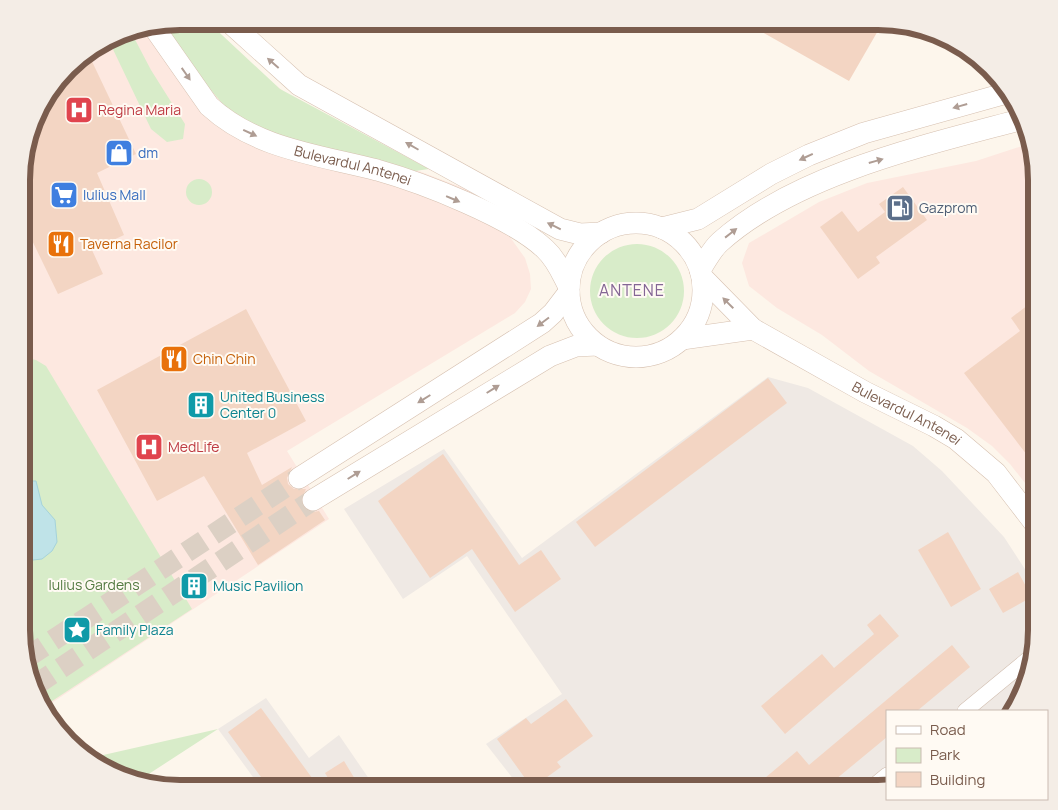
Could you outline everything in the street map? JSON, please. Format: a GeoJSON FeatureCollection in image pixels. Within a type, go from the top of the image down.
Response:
{"type":"FeatureCollection","features":[{"type":"Feature","properties":{"kind":"main road"},"geometry":{"type":"LineString","coordinates":[[238,30],[299,85],[371,122],[560,229],[580,234],[601,233]]}},
{"type":"Feature","properties":{"kind":"main road","name":"Bulevardul Antenei"},"geometry":{"type":"LineString","coordinates":[[157,32],[209,106],[219,116],[247,132],[286,149],[378,170],[428,188],[477,209],[523,234],[545,249],[558,264],[569,290]]}},
{"type":"Feature","properties":{"kind":"main road"},"geometry":{"type":"LineString","coordinates":[[662,228],[698,219],[771,174],[809,155],[855,137],[1001,95]]}},
{"type":"Feature","properties":{"kind":"main road"},"geometry":{"type":"LineString","coordinates":[[701,274],[718,244],[738,228],[782,201],[821,182],[868,163],[1016,121]]}},
{"type":"Feature","properties":{"kind":"main road"},"geometry":{"type":"LineString","coordinates":[[631,223],[647,224],[662,228],[686,245],[701,274],[703,294],[700,310],[693,326],[682,339],[662,352],[640,357],[618,355],[597,345],[585,335],[576,322],[569,290],[572,271],[578,256],[588,243],[601,233],[616,226],[631,223]]}},
{"type":"Feature","properties":{"kind":"main road","name":"Bulevardul Antenei"},"geometry":{"type":"LineString","coordinates":[[701,274],[753,329],[865,392],[956,439],[996,473],[1028,514]]}},
{"type":"Feature","properties":{"kind":"main road"},"geometry":{"type":"LineString","coordinates":[[299,478],[542,323],[553,314],[569,290]]}},
{"type":"Feature","properties":{"kind":"main road"},"geometry":{"type":"LineString","coordinates":[[682,339],[753,329]]}},
{"type":"Feature","properties":{"kind":"main road"},"geometry":{"type":"LineString","coordinates":[[313,500],[550,356],[576,346],[597,345]]}},
{"type":"Feature","properties":{"kind":"street"},"geometry":{"type":"LineString","coordinates":[[966,710],[1024,662]]}},
{"type":"Feature","properties":{"kind":"shaded area"},"geometry":{"type":"Polygon","coordinates":[[[170,30],[196,30],[235,52],[310,113],[364,150],[479,194],[525,258],[530,274],[531,289],[525,302],[515,313],[287,451],[329,519],[50,704],[35,669],[30,640],[31,160],[41,123],[61,89],[81,67],[105,50],[123,41],[141,35],[170,30]]]}},
{"type":"Feature","properties":{"kind":"shaded area"},"geometry":{"type":"Polygon","coordinates":[[[1024,145],[1027,160],[1028,487],[1010,464],[992,446],[967,428],[869,371],[822,335],[777,308],[749,286],[742,263],[749,243],[819,202],[867,183],[976,161],[1024,145]]]}},
{"type":"Feature","properties":{"kind":"shaded area"},"geometry":{"type":"Polygon","coordinates":[[[768,377],[808,388],[913,446],[942,471],[1004,537],[1028,574],[1028,640],[1025,659],[1017,687],[1005,710],[886,710],[886,780],[514,780],[486,744],[562,694],[467,556],[403,599],[344,509],[444,449],[522,558],[768,377]]]}},
{"type":"Feature","properties":{"kind":"shaded area"},"geometry":{"type":"Polygon","coordinates":[[[266,698],[309,758],[339,735],[370,780],[255,780],[218,729],[266,698]]]}},
{"type":"Feature","properties":{"kind":"green space"},"geometry":{"type":"Polygon","coordinates":[[[167,30],[217,30],[280,89],[429,169],[415,171],[268,135],[227,109],[199,76],[167,30]]]}},
{"type":"Feature","properties":{"kind":"green space"},"geometry":{"type":"Polygon","coordinates":[[[134,37],[151,70],[185,124],[183,139],[167,142],[151,129],[112,47],[134,37]]]}},
{"type":"Feature","properties":{"kind":"green space"},"geometry":{"type":"Polygon","coordinates":[[[199,179],[208,183],[212,192],[208,201],[199,205],[190,201],[186,192],[190,183],[199,179]]]}},
{"type":"Feature","properties":{"kind":"green space"},"geometry":{"type":"Polygon","coordinates":[[[637,244],[655,247],[670,258],[681,273],[684,291],[681,309],[670,324],[655,335],[637,338],[619,335],[604,324],[593,309],[590,291],[593,273],[604,258],[619,247],[637,244]]]}},
{"type":"Feature","properties":{"kind":"green space","name":"Iulius Gardens"},"geometry":{"type":"Polygon","coordinates":[[[30,359],[46,366],[192,609],[49,703],[35,669],[30,640],[30,359]]]}},
{"type":"Feature","properties":{"kind":"green space"},"geometry":{"type":"Polygon","coordinates":[[[218,729],[146,776],[123,769],[99,756],[218,729]]]}},
{"type":"Feature","properties":{"kind":"water"},"geometry":{"type":"Polygon","coordinates":[[[30,481],[36,481],[42,505],[55,520],[57,542],[52,551],[42,559],[33,560],[30,558],[30,481]]]}},
{"type":"Feature","properties":{"kind":"building"},"geometry":{"type":"Polygon","coordinates":[[[758,30],[878,30],[849,81],[758,30]]]}},
{"type":"Feature","properties":{"kind":"building","name":"Iulius Mall"},"geometry":{"type":"Polygon","coordinates":[[[91,59],[136,154],[97,173],[124,235],[92,250],[103,274],[58,294],[30,236],[31,160],[41,123],[55,97],[74,74],[91,59]]]}},
{"type":"Feature","properties":{"kind":"building"},"geometry":{"type":"Polygon","coordinates":[[[903,187],[927,220],[876,257],[880,263],[858,279],[820,227],[842,211],[858,232],[885,212],[879,204],[903,187]]]}},
{"type":"Feature","properties":{"kind":"building"},"geometry":{"type":"Polygon","coordinates":[[[1028,305],[1028,456],[964,373],[1020,331],[1011,318],[1028,305]]]}},
{"type":"Feature","properties":{"kind":"building","name":"United Business Center 0"},"geometry":{"type":"Polygon","coordinates":[[[246,309],[306,421],[247,453],[262,485],[292,467],[287,478],[288,484],[294,489],[306,489],[301,500],[303,507],[313,512],[319,511],[325,520],[258,565],[204,476],[157,501],[97,390],[246,309]]]}},
{"type":"Feature","properties":{"kind":"building"},"geometry":{"type":"Polygon","coordinates":[[[768,378],[787,403],[595,547],[576,522],[768,378]]]}},
{"type":"Feature","properties":{"kind":"building"},"geometry":{"type":"Polygon","coordinates":[[[443,454],[519,565],[541,550],[561,579],[515,612],[472,549],[430,578],[378,501],[443,454]]]}},
{"type":"Feature","properties":{"kind":"building"},"geometry":{"type":"Polygon","coordinates":[[[948,532],[981,589],[951,607],[918,550],[948,532]]]}},
{"type":"Feature","properties":{"kind":"building","name":"Music Pavilion"},"geometry":{"type":"Polygon","coordinates":[[[194,572],[203,576],[207,585],[203,594],[194,598],[185,594],[181,585],[185,576],[194,572]]]}},
{"type":"Feature","properties":{"kind":"building"},"geometry":{"type":"Polygon","coordinates":[[[1018,572],[1028,590],[1028,599],[1003,613],[989,589],[1018,572]]]}},
{"type":"Feature","properties":{"kind":"building"},"geometry":{"type":"Polygon","coordinates":[[[880,614],[899,636],[785,734],[761,706],[822,654],[834,668],[874,634],[867,625],[880,614]]]}},
{"type":"Feature","properties":{"kind":"building"},"geometry":{"type":"Polygon","coordinates":[[[952,645],[970,667],[918,710],[886,710],[886,738],[835,780],[763,780],[797,751],[809,765],[952,645]]]}},
{"type":"Feature","properties":{"kind":"building"},"geometry":{"type":"Polygon","coordinates":[[[566,699],[593,736],[557,762],[561,767],[543,780],[526,780],[497,739],[526,718],[531,724],[566,699]]]}},
{"type":"Feature","properties":{"kind":"building"},"geometry":{"type":"Polygon","coordinates":[[[261,708],[314,780],[263,780],[228,732],[261,708]]]}},
{"type":"Feature","properties":{"kind":"building"},"geometry":{"type":"Polygon","coordinates":[[[344,761],[356,780],[329,780],[325,773],[344,761]]]}},
{"type":"Feature","properties":{"kind":"tunnel"},"geometry":{"type":"LineString","coordinates":[[32,654],[299,478]]}},
{"type":"Feature","properties":{"kind":"tunnel"},"geometry":{"type":"LineString","coordinates":[[39,682],[313,500]]}},
{"type":"Feature","properties":{"kind":"place","name":"Regina Maria"},"geometry":{"type":"Point","coordinates":[79,110]}},
{"type":"Feature","properties":{"kind":"place","name":"dm"},"geometry":{"type":"Point","coordinates":[119,153]}},
{"type":"Feature","properties":{"kind":"place","name":"Iulius Mall"},"geometry":{"type":"Point","coordinates":[64,195]}},
{"type":"Feature","properties":{"kind":"place","name":"Gazprom"},"geometry":{"type":"Point","coordinates":[900,208]}},
{"type":"Feature","properties":{"kind":"place","name":"Taverna Racilor"},"geometry":{"type":"Point","coordinates":[61,244]}},
{"type":"Feature","properties":{"kind":"place","name":"Chin Chin"},"geometry":{"type":"Point","coordinates":[174,359]}},
{"type":"Feature","properties":{"kind":"place","name":"United Business Center 0"},"geometry":{"type":"Point","coordinates":[201,405]}},
{"type":"Feature","properties":{"kind":"place","name":"MedLife"},"geometry":{"type":"Point","coordinates":[149,447]}},
{"type":"Feature","properties":{"kind":"place","name":"Music Pavilion"},"geometry":{"type":"Point","coordinates":[194,586]}},
{"type":"Feature","properties":{"kind":"place","name":"Family Plaza"},"geometry":{"type":"Point","coordinates":[77,630]}},
{"type":"Feature","properties":{"kind":"district","name":"ANTENE"},"geometry":{"type":"Point","coordinates":[632,290]}}]}
